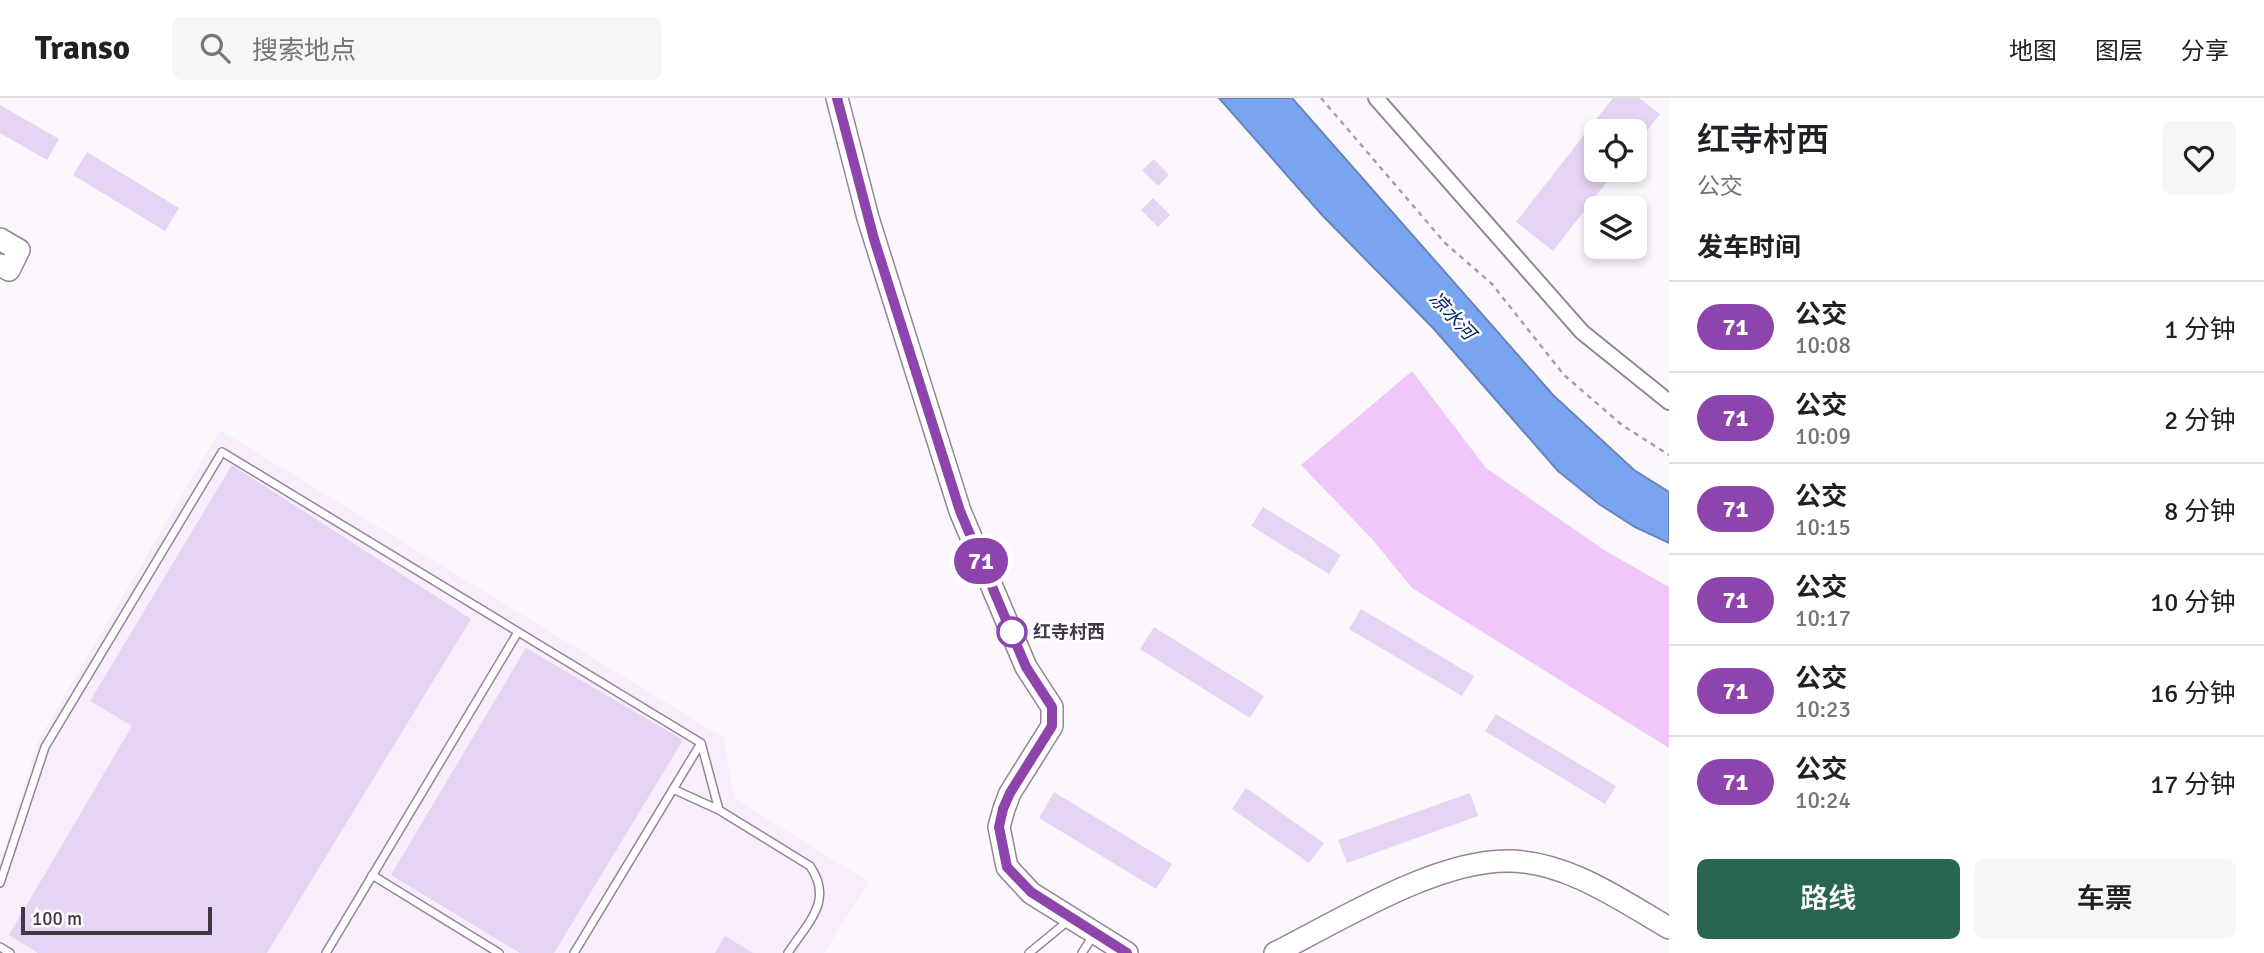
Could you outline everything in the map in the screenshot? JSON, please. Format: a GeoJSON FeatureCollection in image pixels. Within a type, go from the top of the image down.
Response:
{"type":"FeatureCollection","features":[{"type":"Feature","properties":{"kind":"street"},"geometry":{"type":"LineString","coordinates":[[837,98],[889,289],[960,511],[1026,667],[1052,707],[1052,726],[1010,793],[1003,809],[999,827],[1007,867],[1016,880],[1127,953]]}},
{"type":"Feature","properties":{"kind":"street"},"geometry":{"type":"LineString","coordinates":[[1376,98],[1582,332],[1669,402]]}},
{"type":"Feature","properties":{"kind":"street"},"geometry":{"type":"LineString","coordinates":[[0,239],[19,250],[9,270],[0,265]]}},
{"type":"Feature","properties":{"kind":"street"},"geometry":{"type":"LineString","coordinates":[[1275,953],[1398,891],[1443,873],[1508,860],[1553,869],[1606,891],[1669,928]]}},
{"type":"Feature","properties":{"kind":"lane"},"geometry":{"type":"LineString","coordinates":[[0,883],[45,747],[222,452],[701,743],[719,810]]}},
{"type":"Feature","properties":{"kind":"lane"},"geometry":{"type":"LineString","coordinates":[[326,953],[518,632]]}},
{"type":"Feature","properties":{"kind":"lane"},"geometry":{"type":"LineString","coordinates":[[574,953],[701,743]]}},
{"type":"Feature","properties":{"kind":"lane"},"geometry":{"type":"LineString","coordinates":[[673,789],[719,810],[810,866],[818,878],[821,892],[818,905],[788,953]]}},
{"type":"Feature","properties":{"kind":"lane"},"geometry":{"type":"LineString","coordinates":[[372,875],[499,953]]}},
{"type":"Feature","properties":{"kind":"lane"},"geometry":{"type":"LineString","coordinates":[[1029,953],[1072,918]]}},
{"type":"Feature","properties":{"kind":"lane"},"geometry":{"type":"LineString","coordinates":[[1082,953],[1095,933]]}},
{"type":"Feature","properties":{"kind":"lane"},"geometry":{"type":"LineString","coordinates":[[0,947],[10,953]]}},
{"type":"Feature","properties":{"kind":"path"},"geometry":{"type":"LineString","coordinates":[[1321,98],[1445,243],[1492,285],[1564,375],[1622,425],[1669,455]]}},
{"type":"Feature","properties":{"kind":"shaded area"},"geometry":{"type":"Polygon","coordinates":[[[1412,371],[1486,468],[1604,550],[1669,587],[1669,748],[1412,588],[1372,539],[1301,465],[1412,371]]]}},
{"type":"Feature","properties":{"kind":"shaded area"},"geometry":{"type":"Polygon","coordinates":[[[220,430],[724,738],[734,798],[869,882],[824,953],[0,953],[0,863],[39,739],[220,430]]]}},
{"type":"Feature","properties":{"kind":"water","name":"凉水河"},"geometry":{"type":"Polygon","coordinates":[[[1219,98],[1292,98],[1553,395],[1634,470],[1669,492],[1669,543],[1635,527],[1599,504],[1558,471],[1434,329],[1322,215],[1219,98]]]}},
{"type":"Feature","properties":{"kind":"building"},"geometry":{"type":"Polygon","coordinates":[[[1613,98],[1639,98],[1660,114],[1647,130],[1647,119],[1597,119],[1613,98]]]}},
{"type":"Feature","properties":{"kind":"building"},"geometry":{"type":"Polygon","coordinates":[[[0,105],[59,139],[47,160],[0,133],[0,105]]]}},
{"type":"Feature","properties":{"kind":"building"},"geometry":{"type":"Polygon","coordinates":[[[1584,135],[1584,182],[1607,182],[1596,196],[1584,196],[1584,211],[1553,251],[1516,222],[1584,135]]]}},
{"type":"Feature","properties":{"kind":"building"},"geometry":{"type":"Polygon","coordinates":[[[87,152],[179,208],[165,231],[73,175],[87,152]]]}},
{"type":"Feature","properties":{"kind":"building"},"geometry":{"type":"Polygon","coordinates":[[[1154,159],[1169,175],[1158,186],[1142,170],[1154,159]]]}},
{"type":"Feature","properties":{"kind":"building"},"geometry":{"type":"Polygon","coordinates":[[[1153,198],[1170,215],[1158,227],[1141,210],[1153,198]]]}},
{"type":"Feature","properties":{"kind":"building"},"geometry":{"type":"Polygon","coordinates":[[[232,465],[471,619],[267,953],[38,953],[9,935],[132,726],[90,701],[232,465]]]}},
{"type":"Feature","properties":{"kind":"building"},"geometry":{"type":"Polygon","coordinates":[[[1263,507],[1341,555],[1329,574],[1251,526],[1263,507]]]}},
{"type":"Feature","properties":{"kind":"building"},"geometry":{"type":"Polygon","coordinates":[[[1361,609],[1474,676],[1462,696],[1349,629],[1361,609]]]}},
{"type":"Feature","properties":{"kind":"building"},"geometry":{"type":"Polygon","coordinates":[[[1154,627],[1264,696],[1250,718],[1140,649],[1154,627]]]}},
{"type":"Feature","properties":{"kind":"building"},"geometry":{"type":"Polygon","coordinates":[[[526,648],[683,740],[554,953],[520,953],[391,875],[526,648]]]}},
{"type":"Feature","properties":{"kind":"building"},"geometry":{"type":"Polygon","coordinates":[[[1496,714],[1616,786],[1605,804],[1485,731],[1496,714]]]}},
{"type":"Feature","properties":{"kind":"building"},"geometry":{"type":"Polygon","coordinates":[[[1246,788],[1324,843],[1309,863],[1232,809],[1246,788]]]}},
{"type":"Feature","properties":{"kind":"building"},"geometry":{"type":"Polygon","coordinates":[[[1054,792],[1172,864],[1156,889],[1039,818],[1054,792]]]}},
{"type":"Feature","properties":{"kind":"building"},"geometry":{"type":"Polygon","coordinates":[[[1470,793],[1478,816],[1347,863],[1338,840],[1470,793]]]}},
{"type":"Feature","properties":{"kind":"building"},"geometry":{"type":"Polygon","coordinates":[[[725,936],[753,953],[715,953],[725,936]]]}},
{"type":"Feature","properties":{"kind":"bus line","name":"71"},"geometry":{"type":"LineString","coordinates":[[837,98],[892,300],[960,511],[1026,667],[1052,707],[1052,726],[1010,793],[1003,809],[999,827],[1007,867],[1016,880],[1031,892],[1127,953]]}},
{"type":"Feature","properties":{"kind":"place","name":"红寺村西"},"geometry":{"type":"Point","coordinates":[1012,632]}}]}
